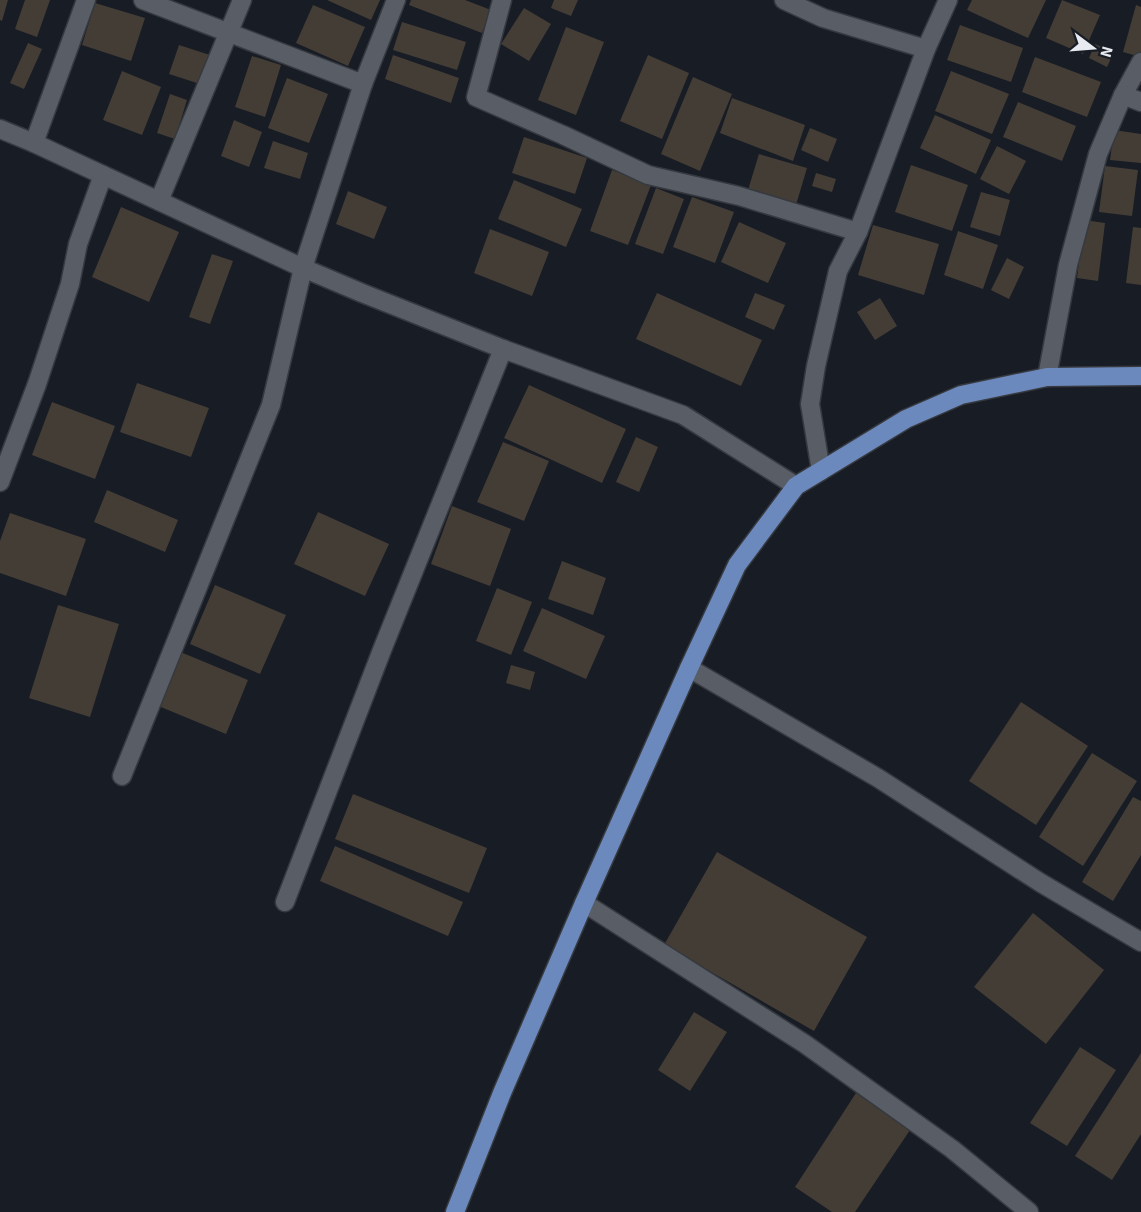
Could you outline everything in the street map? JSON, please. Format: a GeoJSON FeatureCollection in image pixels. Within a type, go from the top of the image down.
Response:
{"type":"FeatureCollection","features":[{"type":"Feature","properties":{"kind":"main road"},"geometry":{"type":"LineString","coordinates":[[458,1204],[502,1093],[584,903],[737,565],[796,486],[906,419],[962,395],[1047,377],[1141,376]]}},
{"type":"Feature","properties":{"kind":"street"},"geometry":{"type":"LineString","coordinates":[[34,143],[86,0]]}},
{"type":"Feature","properties":{"kind":"street"},"geometry":{"type":"LineString","coordinates":[[143,0],[363,84]]}},
{"type":"Feature","properties":{"kind":"street"},"geometry":{"type":"LineString","coordinates":[[159,201],[242,0]]}},
{"type":"Feature","properties":{"kind":"street"},"geometry":{"type":"LineString","coordinates":[[122,776],[271,405],[303,268],[363,84],[396,0]]}},
{"type":"Feature","properties":{"kind":"street"},"geometry":{"type":"LineString","coordinates":[[502,0],[476,97],[648,175],[739,196],[858,232]]}},
{"type":"Feature","properties":{"kind":"street"},"geometry":{"type":"LineString","coordinates":[[784,0],[823,18],[926,49]]}},
{"type":"Feature","properties":{"kind":"street"},"geometry":{"type":"LineString","coordinates":[[821,471],[810,404],[816,366],[838,272],[858,232],[926,49],[948,0]]}},
{"type":"Feature","properties":{"kind":"street"},"geometry":{"type":"LineString","coordinates":[[1047,377],[1068,265],[1098,154],[1123,94],[1141,62]]}},
{"type":"Feature","properties":{"kind":"street"},"geometry":{"type":"LineString","coordinates":[[1123,94],[1141,102]]}},
{"type":"Feature","properties":{"kind":"street"},"geometry":{"type":"LineString","coordinates":[[0,129],[362,293],[503,349],[683,415],[796,486]]}},
{"type":"Feature","properties":{"kind":"street"},"geometry":{"type":"LineString","coordinates":[[0,482],[37,384],[70,284],[78,244],[104,175]]}},
{"type":"Feature","properties":{"kind":"street"},"geometry":{"type":"LineString","coordinates":[[285,902],[503,349]]}},
{"type":"Feature","properties":{"kind":"street"},"geometry":{"type":"LineString","coordinates":[[689,669],[878,778],[1041,883],[1141,942]]}},
{"type":"Feature","properties":{"kind":"street"},"geometry":{"type":"LineString","coordinates":[[584,903],[805,1044],[952,1149],[1029,1212]]}},
{"type":"Feature","properties":{"kind":"building"},"geometry":{"type":"Polygon","coordinates":[[[0,0],[8,0],[2,21],[0,20],[0,0]]]}},
{"type":"Feature","properties":{"kind":"building"},"geometry":{"type":"Polygon","coordinates":[[[25,0],[50,0],[37,37],[15,29],[25,0]]]}},
{"type":"Feature","properties":{"kind":"building"},"geometry":{"type":"Polygon","coordinates":[[[327,0],[380,0],[371,20],[327,0]]]}},
{"type":"Feature","properties":{"kind":"building"},"geometry":{"type":"Polygon","coordinates":[[[411,0],[465,0],[491,10],[482,33],[409,5],[411,0]]]}},
{"type":"Feature","properties":{"kind":"building"},"geometry":{"type":"Polygon","coordinates":[[[554,0],[578,0],[571,16],[551,8],[554,0]]]}},
{"type":"Feature","properties":{"kind":"building"},"geometry":{"type":"Polygon","coordinates":[[[972,0],[1046,0],[1028,38],[967,10],[972,0]]]}},
{"type":"Feature","properties":{"kind":"building"},"geometry":{"type":"Polygon","coordinates":[[[1062,0],[1100,15],[1083,54],[1046,38],[1062,0]]]}},
{"type":"Feature","properties":{"kind":"building"},"geometry":{"type":"Polygon","coordinates":[[[95,3],[145,18],[131,61],[82,45],[95,3]]]}},
{"type":"Feature","properties":{"kind":"building"},"geometry":{"type":"Polygon","coordinates":[[[313,5],[365,27],[348,66],[296,43],[313,5]]]}},
{"type":"Feature","properties":{"kind":"building"},"geometry":{"type":"Polygon","coordinates":[[[1136,5],[1141,7],[1141,57],[1123,52],[1136,5]]]}},
{"type":"Feature","properties":{"kind":"building"},"geometry":{"type":"Polygon","coordinates":[[[524,8],[551,24],[529,61],[501,44],[524,8]]]}},
{"type":"Feature","properties":{"kind":"building"},"geometry":{"type":"Polygon","coordinates":[[[402,22],[466,42],[457,70],[393,50],[402,22]]]}},
{"type":"Feature","properties":{"kind":"building"},"geometry":{"type":"Polygon","coordinates":[[[960,25],[1023,48],[1011,82],[947,60],[960,25]]]}},
{"type":"Feature","properties":{"kind":"building"},"geometry":{"type":"Polygon","coordinates":[[[566,27],[604,42],[576,115],[538,100],[566,27]]]}},
{"type":"Feature","properties":{"kind":"building"},"geometry":{"type":"Polygon","coordinates":[[[28,43],[42,49],[24,89],[10,83],[28,43]]]}},
{"type":"Feature","properties":{"kind":"building"},"geometry":{"type":"Polygon","coordinates":[[[1095,44],[1114,52],[1107,67],[1089,58],[1095,44]]]}},
{"type":"Feature","properties":{"kind":"building"},"geometry":{"type":"Polygon","coordinates":[[[179,45],[213,56],[203,85],[169,74],[179,45]]]}},
{"type":"Feature","properties":{"kind":"building"},"geometry":{"type":"Polygon","coordinates":[[[393,55],[459,78],[451,103],[385,79],[393,55]]]}},
{"type":"Feature","properties":{"kind":"building"},"geometry":{"type":"Polygon","coordinates":[[[648,55],[689,73],[662,139],[620,121],[648,55]]]}},
{"type":"Feature","properties":{"kind":"building"},"geometry":{"type":"Polygon","coordinates":[[[252,56],[281,65],[265,117],[235,107],[252,56]]]}},
{"type":"Feature","properties":{"kind":"building"},"geometry":{"type":"Polygon","coordinates":[[[1035,57],[1101,82],[1087,117],[1022,92],[1035,57]]]}},
{"type":"Feature","properties":{"kind":"building"},"geometry":{"type":"Polygon","coordinates":[[[122,71],[161,87],[142,135],[103,120],[122,71]]]}},
{"type":"Feature","properties":{"kind":"building"},"geometry":{"type":"Polygon","coordinates":[[[951,71],[1009,94],[992,134],[935,111],[951,71]]]}},
{"type":"Feature","properties":{"kind":"building"},"geometry":{"type":"Polygon","coordinates":[[[693,77],[732,94],[700,171],[661,154],[693,77]]]}},
{"type":"Feature","properties":{"kind":"building"},"geometry":{"type":"Polygon","coordinates":[[[287,78],[328,94],[309,143],[268,128],[287,78]]]}},
{"type":"Feature","properties":{"kind":"building"},"geometry":{"type":"Polygon","coordinates":[[[170,94],[187,100],[175,139],[157,133],[170,94]]]}},
{"type":"Feature","properties":{"kind":"building"},"geometry":{"type":"Polygon","coordinates":[[[732,98],[805,125],[793,161],[720,133],[732,98]]]}},
{"type":"Feature","properties":{"kind":"building"},"geometry":{"type":"Polygon","coordinates":[[[1018,102],[1076,126],[1062,161],[1003,137],[1018,102]]]}},
{"type":"Feature","properties":{"kind":"building"},"geometry":{"type":"Polygon","coordinates":[[[935,115],[991,140],[976,174],[920,148],[935,115]]]}},
{"type":"Feature","properties":{"kind":"building"},"geometry":{"type":"Polygon","coordinates":[[[234,120],[262,132],[249,167],[221,156],[234,120]]]}},
{"type":"Feature","properties":{"kind":"building"},"geometry":{"type":"Polygon","coordinates":[[[810,128],[837,139],[828,162],[801,150],[810,128]]]}},
{"type":"Feature","properties":{"kind":"building"},"geometry":{"type":"Polygon","coordinates":[[[1114,130],[1141,134],[1141,163],[1110,160],[1114,130]]]}},
{"type":"Feature","properties":{"kind":"building"},"geometry":{"type":"Polygon","coordinates":[[[524,137],[587,158],[575,194],[512,173],[524,137]]]}},
{"type":"Feature","properties":{"kind":"building"},"geometry":{"type":"Polygon","coordinates":[[[273,141],[308,153],[300,179],[264,168],[273,141]]]}},
{"type":"Feature","properties":{"kind":"building"},"geometry":{"type":"Polygon","coordinates":[[[997,146],[1026,161],[1009,194],[980,179],[997,146]]]}},
{"type":"Feature","properties":{"kind":"building"},"geometry":{"type":"Polygon","coordinates":[[[759,154],[807,168],[796,205],[748,190],[759,154]]]}},
{"type":"Feature","properties":{"kind":"building"},"geometry":{"type":"Polygon","coordinates":[[[911,165],[968,185],[952,231],[895,212],[911,165]]]}},
{"type":"Feature","properties":{"kind":"building"},"geometry":{"type":"Polygon","coordinates":[[[1105,166],[1138,170],[1132,216],[1099,212],[1105,166]]]}},
{"type":"Feature","properties":{"kind":"building"},"geometry":{"type":"Polygon","coordinates":[[[612,170],[651,185],[628,245],[590,231],[612,170]]]}},
{"type":"Feature","properties":{"kind":"building"},"geometry":{"type":"Polygon","coordinates":[[[816,173],[836,179],[832,192],[812,186],[816,173]]]}},
{"type":"Feature","properties":{"kind":"building"},"geometry":{"type":"Polygon","coordinates":[[[514,180],[582,209],[566,247],[498,219],[514,180]]]}},
{"type":"Feature","properties":{"kind":"building"},"geometry":{"type":"Polygon","coordinates":[[[656,188],[684,199],[663,254],[635,244],[656,188]]]}},
{"type":"Feature","properties":{"kind":"building"},"geometry":{"type":"Polygon","coordinates":[[[348,191],[387,207],[374,239],[336,224],[348,191]]]}},
{"type":"Feature","properties":{"kind":"building"},"geometry":{"type":"Polygon","coordinates":[[[981,192],[1010,200],[1000,236],[970,227],[981,192]]]}},
{"type":"Feature","properties":{"kind":"building"},"geometry":{"type":"Polygon","coordinates":[[[692,197],[734,212],[715,263],[673,247],[692,197]]]}},
{"type":"Feature","properties":{"kind":"building"},"geometry":{"type":"Polygon","coordinates":[[[121,207],[179,232],[149,302],[92,277],[121,207]]]}},
{"type":"Feature","properties":{"kind":"building"},"geometry":{"type":"Polygon","coordinates":[[[1084,220],[1105,223],[1098,281],[1077,278],[1084,220]]]}},
{"type":"Feature","properties":{"kind":"building"},"geometry":{"type":"Polygon","coordinates":[[[739,222],[786,243],[768,283],[721,262],[739,222]]]}},
{"type":"Feature","properties":{"kind":"building"},"geometry":{"type":"Polygon","coordinates":[[[873,225],[939,244],[924,295],[858,275],[873,225]]]}},
{"type":"Feature","properties":{"kind":"building"},"geometry":{"type":"Polygon","coordinates":[[[1133,227],[1141,228],[1141,285],[1126,283],[1133,227]]]}},
{"type":"Feature","properties":{"kind":"building"},"geometry":{"type":"Polygon","coordinates":[[[490,229],[549,252],[532,296],[474,273],[490,229]]]}},
{"type":"Feature","properties":{"kind":"building"},"geometry":{"type":"Polygon","coordinates":[[[958,231],[998,245],[983,289],[944,275],[958,231]]]}},
{"type":"Feature","properties":{"kind":"building"},"geometry":{"type":"Polygon","coordinates":[[[212,254],[233,261],[210,324],[189,317],[212,254]]]}},
{"type":"Feature","properties":{"kind":"building"},"geometry":{"type":"Polygon","coordinates":[[[1007,258],[1024,267],[1009,299],[991,290],[1007,258]]]}},
{"type":"Feature","properties":{"kind":"building"},"geometry":{"type":"Polygon","coordinates":[[[657,293],[762,340],[741,386],[636,339],[657,293]]]}},
{"type":"Feature","properties":{"kind":"building"},"geometry":{"type":"Polygon","coordinates":[[[755,293],[785,305],[774,330],[745,317],[755,293]]]}},
{"type":"Feature","properties":{"kind":"building"},"geometry":{"type":"Polygon","coordinates":[[[880,298],[897,326],[875,340],[857,312],[880,298]]]}},
{"type":"Feature","properties":{"kind":"building"},"geometry":{"type":"Polygon","coordinates":[[[137,383],[209,408],[191,457],[120,432],[137,383]]]}},
{"type":"Feature","properties":{"kind":"building"},"geometry":{"type":"Polygon","coordinates":[[[529,385],[626,429],[602,483],[504,438],[529,385]]]}},
{"type":"Feature","properties":{"kind":"building"},"geometry":{"type":"Polygon","coordinates":[[[52,402],[115,426],[95,479],[32,455],[52,402]]]}},
{"type":"Feature","properties":{"kind":"building"},"geometry":{"type":"Polygon","coordinates":[[[636,437],[658,447],[639,492],[616,482],[636,437]]]}},
{"type":"Feature","properties":{"kind":"building"},"geometry":{"type":"Polygon","coordinates":[[[503,442],[549,461],[524,521],[477,502],[503,442]]]}},
{"type":"Feature","properties":{"kind":"building"},"geometry":{"type":"Polygon","coordinates":[[[107,490],[178,520],[165,552],[94,522],[107,490]]]}},
{"type":"Feature","properties":{"kind":"building"},"geometry":{"type":"Polygon","coordinates":[[[452,506],[511,529],[490,586],[431,564],[452,506]]]}},
{"type":"Feature","properties":{"kind":"building"},"geometry":{"type":"Polygon","coordinates":[[[318,512],[389,544],[365,596],[294,564],[318,512]]]}},
{"type":"Feature","properties":{"kind":"building"},"geometry":{"type":"Polygon","coordinates":[[[10,513],[86,539],[66,596],[0,573],[0,541],[10,513]]]}},
{"type":"Feature","properties":{"kind":"building"},"geometry":{"type":"Polygon","coordinates":[[[562,561],[606,578],[593,615],[548,599],[562,561]]]}},
{"type":"Feature","properties":{"kind":"building"},"geometry":{"type":"Polygon","coordinates":[[[215,585],[286,615],[260,674],[190,644],[215,585]]]}},
{"type":"Feature","properties":{"kind":"building"},"geometry":{"type":"Polygon","coordinates":[[[497,588],[532,602],[511,655],[476,641],[497,588]]]}},
{"type":"Feature","properties":{"kind":"building"},"geometry":{"type":"Polygon","coordinates":[[[58,605],[119,624],[90,717],[29,698],[58,605]]]}},
{"type":"Feature","properties":{"kind":"building"},"geometry":{"type":"Polygon","coordinates":[[[542,608],[605,636],[586,679],[523,651],[542,608]]]}},
{"type":"Feature","properties":{"kind":"building"},"geometry":{"type":"Polygon","coordinates":[[[178,651],[248,680],[226,734],[156,705],[178,651]]]}},
{"type":"Feature","properties":{"kind":"building"},"geometry":{"type":"Polygon","coordinates":[[[511,665],[535,672],[530,690],[506,683],[511,665]]]}},
{"type":"Feature","properties":{"kind":"building"},"geometry":{"type":"Polygon","coordinates":[[[1021,702],[1088,746],[1036,825],[969,781],[1021,702]]]}},
{"type":"Feature","properties":{"kind":"building"},"geometry":{"type":"Polygon","coordinates":[[[1092,753],[1137,781],[1083,866],[1039,837],[1092,753]]]}},
{"type":"Feature","properties":{"kind":"building"},"geometry":{"type":"Polygon","coordinates":[[[353,794],[487,848],[469,893],[335,839],[353,794]]]}},
{"type":"Feature","properties":{"kind":"building"},"geometry":{"type":"Polygon","coordinates":[[[1133,797],[1141,801],[1141,855],[1113,901],[1082,882],[1133,797]]]}},
{"type":"Feature","properties":{"kind":"building"},"geometry":{"type":"Polygon","coordinates":[[[335,846],[463,902],[448,936],[320,881],[335,846]]]}},
{"type":"Feature","properties":{"kind":"building"},"geometry":{"type":"Polygon","coordinates":[[[717,852],[867,937],[814,1031],[664,945],[717,852]]]}},
{"type":"Feature","properties":{"kind":"building"},"geometry":{"type":"Polygon","coordinates":[[[1033,913],[1104,970],[1046,1044],[974,987],[1033,913]]]}},
{"type":"Feature","properties":{"kind":"building"},"geometry":{"type":"Polygon","coordinates":[[[694,1012],[727,1032],[690,1091],[658,1070],[694,1012]]]}},
{"type":"Feature","properties":{"kind":"building"},"geometry":{"type":"Polygon","coordinates":[[[1080,1047],[1116,1070],[1067,1146],[1030,1123],[1080,1047]]]}},
{"type":"Feature","properties":{"kind":"building"},"geometry":{"type":"Polygon","coordinates":[[[1141,1053],[1141,1134],[1112,1180],[1075,1156],[1141,1053]]]}},
{"type":"Feature","properties":{"kind":"building"},"geometry":{"type":"Polygon","coordinates":[[[856,1093],[910,1130],[855,1212],[832,1212],[795,1187],[856,1093]]]}}]}
